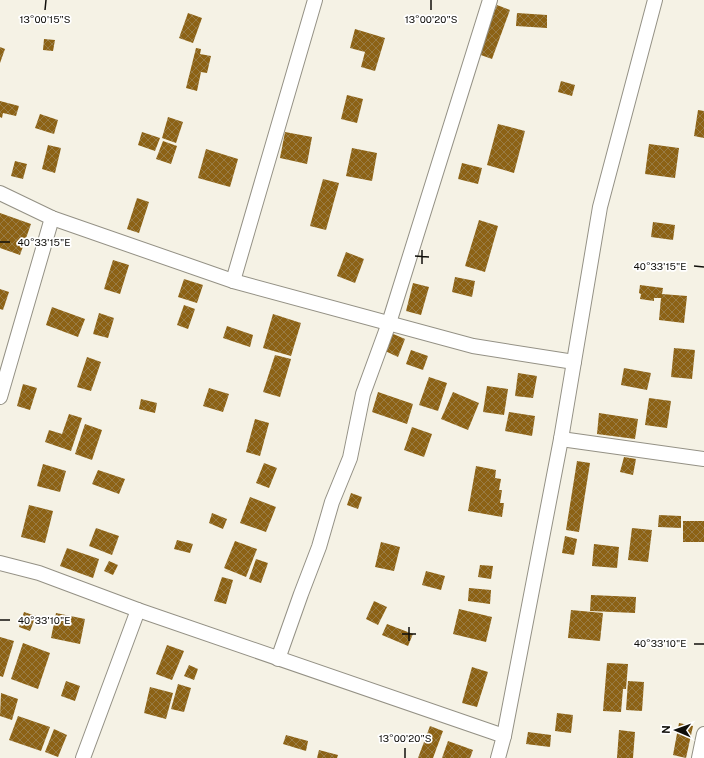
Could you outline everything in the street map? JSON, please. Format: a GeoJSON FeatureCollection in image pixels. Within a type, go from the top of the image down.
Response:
{"type":"FeatureCollection","features":[{"type":"Feature","properties":{"kind":"street"},"geometry":{"type":"LineString","coordinates":[[233,281],[315,0]]}},
{"type":"Feature","properties":{"kind":"street"},"geometry":{"type":"LineString","coordinates":[[278,658],[300,594],[319,546],[332,502],[350,458],[363,394],[389,323],[490,0]]}},
{"type":"Feature","properties":{"kind":"street"},"geometry":{"type":"LineString","coordinates":[[498,758],[504,736],[561,439],[600,207],[655,0]]}},
{"type":"Feature","properties":{"kind":"street"},"geometry":{"type":"LineString","coordinates":[[0,193],[52,218],[233,281],[473,346],[574,362]]}},
{"type":"Feature","properties":{"kind":"street"},"geometry":{"type":"LineString","coordinates":[[0,396],[4,370],[52,218]]}},
{"type":"Feature","properties":{"kind":"street"},"geometry":{"type":"LineString","coordinates":[[561,439],[704,459]]}},
{"type":"Feature","properties":{"kind":"street"},"geometry":{"type":"LineString","coordinates":[[0,563],[39,573],[138,610],[504,736]]}},
{"type":"Feature","properties":{"kind":"street"},"geometry":{"type":"LineString","coordinates":[[83,758],[138,610]]}},
{"type":"Feature","properties":{"kind":"street"},"geometry":{"type":"LineString","coordinates":[[699,758],[704,734]]}},
{"type":"Feature","properties":{"kind":"building"},"geometry":{"type":"Polygon","coordinates":[[[497,5],[510,10],[492,59],[478,54],[497,5]]]}},
{"type":"Feature","properties":{"kind":"building"},"geometry":{"type":"Polygon","coordinates":[[[188,13],[202,18],[193,43],[179,38],[188,13]]]}},
{"type":"Feature","properties":{"kind":"building"},"geometry":{"type":"Polygon","coordinates":[[[517,13],[547,15],[547,28],[516,26],[517,13]]]}},
{"type":"Feature","properties":{"kind":"building"},"geometry":{"type":"Polygon","coordinates":[[[355,29],[385,38],[375,71],[361,67],[365,52],[350,48],[355,29]]]}},
{"type":"Feature","properties":{"kind":"building"},"geometry":{"type":"Polygon","coordinates":[[[44,39],[55,40],[53,51],[43,50],[44,39]]]}},
{"type":"Feature","properties":{"kind":"building"},"geometry":{"type":"Polygon","coordinates":[[[0,47],[5,49],[0,63],[0,47]]]}},
{"type":"Feature","properties":{"kind":"building"},"geometry":{"type":"Polygon","coordinates":[[[196,48],[201,49],[200,54],[211,56],[207,73],[201,72],[197,91],[186,88],[196,48]]]}},
{"type":"Feature","properties":{"kind":"building"},"geometry":{"type":"Polygon","coordinates":[[[561,81],[575,85],[572,96],[558,92],[561,81]]]}},
{"type":"Feature","properties":{"kind":"building"},"geometry":{"type":"Polygon","coordinates":[[[347,95],[363,99],[357,123],[341,119],[347,95]]]}},
{"type":"Feature","properties":{"kind":"building"},"geometry":{"type":"Polygon","coordinates":[[[0,101],[19,106],[16,116],[3,113],[2,118],[0,117],[0,101]]]}},
{"type":"Feature","properties":{"kind":"building"},"geometry":{"type":"Polygon","coordinates":[[[698,110],[704,111],[704,138],[694,136],[698,110]]]}},
{"type":"Feature","properties":{"kind":"building"},"geometry":{"type":"Polygon","coordinates":[[[40,114],[58,120],[54,134],[35,128],[40,114]]]}},
{"type":"Feature","properties":{"kind":"building"},"geometry":{"type":"Polygon","coordinates":[[[168,117],[183,122],[176,143],[162,138],[168,117]]]}},
{"type":"Feature","properties":{"kind":"building"},"geometry":{"type":"Polygon","coordinates":[[[498,124],[525,131],[514,173],[487,165],[498,124]]]}},
{"type":"Feature","properties":{"kind":"building"},"geometry":{"type":"Polygon","coordinates":[[[142,132],[160,138],[155,151],[138,145],[142,132]]]}},
{"type":"Feature","properties":{"kind":"building"},"geometry":{"type":"Polygon","coordinates":[[[285,132],[312,137],[307,164],[280,158],[285,132]]]}},
{"type":"Feature","properties":{"kind":"building"},"geometry":{"type":"Polygon","coordinates":[[[163,141],[177,146],[171,164],[156,159],[163,141]]]}},
{"type":"Feature","properties":{"kind":"building"},"geometry":{"type":"Polygon","coordinates":[[[649,144],[679,148],[675,178],[645,174],[649,144]]]}},
{"type":"Feature","properties":{"kind":"building"},"geometry":{"type":"Polygon","coordinates":[[[48,145],[61,148],[55,173],[42,169],[48,145]]]}},
{"type":"Feature","properties":{"kind":"building"},"geometry":{"type":"Polygon","coordinates":[[[352,148],[377,153],[372,181],[346,176],[352,148]]]}},
{"type":"Feature","properties":{"kind":"building"},"geometry":{"type":"Polygon","coordinates":[[[206,149],[238,159],[230,187],[198,178],[206,149]]]}},
{"type":"Feature","properties":{"kind":"building"},"geometry":{"type":"Polygon","coordinates":[[[15,161],[27,164],[23,179],[11,176],[15,161]]]}},
{"type":"Feature","properties":{"kind":"building"},"geometry":{"type":"Polygon","coordinates":[[[462,163],[482,168],[478,184],[458,179],[462,163]]]}},
{"type":"Feature","properties":{"kind":"building"},"geometry":{"type":"Polygon","coordinates":[[[323,179],[339,183],[326,230],[310,226],[323,179]]]}},
{"type":"Feature","properties":{"kind":"building"},"geometry":{"type":"Polygon","coordinates":[[[137,198],[149,202],[139,233],[127,229],[137,198]]]}},
{"type":"Feature","properties":{"kind":"building"},"geometry":{"type":"Polygon","coordinates":[[[0,213],[31,224],[20,255],[0,248],[0,213]]]}},
{"type":"Feature","properties":{"kind":"building"},"geometry":{"type":"Polygon","coordinates":[[[479,220],[498,226],[485,272],[465,266],[479,220]]]}},
{"type":"Feature","properties":{"kind":"building"},"geometry":{"type":"Polygon","coordinates":[[[653,222],[675,225],[673,240],[651,237],[653,222]]]}},
{"type":"Feature","properties":{"kind":"building"},"geometry":{"type":"Polygon","coordinates":[[[346,252],[364,259],[355,283],[337,276],[346,252]]]}},
{"type":"Feature","properties":{"kind":"building"},"geometry":{"type":"Polygon","coordinates":[[[113,260],[129,265],[120,294],[104,289],[113,260]]]}},
{"type":"Feature","properties":{"kind":"building"},"geometry":{"type":"Polygon","coordinates":[[[455,277],[475,281],[472,297],[452,292],[455,277]]]}},
{"type":"Feature","properties":{"kind":"building"},"geometry":{"type":"Polygon","coordinates":[[[184,279],[203,285],[197,303],[178,297],[184,279]]]}},
{"type":"Feature","properties":{"kind":"building"},"geometry":{"type":"Polygon","coordinates":[[[413,283],[429,287],[421,315],[406,311],[413,283]]]}},
{"type":"Feature","properties":{"kind":"building"},"geometry":{"type":"Polygon","coordinates":[[[640,285],[663,288],[662,294],[687,296],[684,323],[659,320],[661,298],[654,298],[654,301],[640,299],[640,285]]]}},
{"type":"Feature","properties":{"kind":"building"},"geometry":{"type":"Polygon","coordinates":[[[0,289],[9,292],[3,310],[0,309],[0,289]]]}},
{"type":"Feature","properties":{"kind":"building"},"geometry":{"type":"Polygon","coordinates":[[[184,305],[195,309],[188,329],[177,325],[184,305]]]}},
{"type":"Feature","properties":{"kind":"building"},"geometry":{"type":"Polygon","coordinates":[[[52,307],[85,319],[78,337],[46,325],[52,307]]]}},
{"type":"Feature","properties":{"kind":"building"},"geometry":{"type":"Polygon","coordinates":[[[99,313],[114,318],[108,338],[93,334],[99,313]]]}},
{"type":"Feature","properties":{"kind":"building"},"geometry":{"type":"Polygon","coordinates":[[[273,314],[301,323],[291,356],[263,348],[273,314]]]}},
{"type":"Feature","properties":{"kind":"building"},"geometry":{"type":"Polygon","coordinates":[[[227,326],[253,335],[250,347],[223,338],[227,326]]]}},
{"type":"Feature","properties":{"kind":"building"},"geometry":{"type":"Polygon","coordinates":[[[391,333],[405,339],[398,357],[383,350],[391,333]]]}},
{"type":"Feature","properties":{"kind":"building"},"geometry":{"type":"Polygon","coordinates":[[[674,348],[695,350],[692,379],[671,377],[674,348]]]}},
{"type":"Feature","properties":{"kind":"building"},"geometry":{"type":"Polygon","coordinates":[[[411,350],[428,356],[423,370],[406,364],[411,350]]]}},
{"type":"Feature","properties":{"kind":"building"},"geometry":{"type":"Polygon","coordinates":[[[275,355],[291,359],[280,397],[263,392],[275,355]]]}},
{"type":"Feature","properties":{"kind":"building"},"geometry":{"type":"Polygon","coordinates":[[[87,357],[101,362],[91,391],[77,387],[87,357]]]}},
{"type":"Feature","properties":{"kind":"building"},"geometry":{"type":"Polygon","coordinates":[[[624,368],[651,373],[647,390],[621,385],[624,368]]]}},
{"type":"Feature","properties":{"kind":"building"},"geometry":{"type":"Polygon","coordinates":[[[518,373],[537,376],[533,398],[515,396],[518,373]]]}},
{"type":"Feature","properties":{"kind":"building"},"geometry":{"type":"Polygon","coordinates":[[[429,377],[447,383],[438,411],[419,405],[429,377]]]}},
{"type":"Feature","properties":{"kind":"building"},"geometry":{"type":"Polygon","coordinates":[[[23,384],[37,388],[30,410],[17,406],[23,384]]]}},
{"type":"Feature","properties":{"kind":"building"},"geometry":{"type":"Polygon","coordinates":[[[487,386],[508,389],[504,415],[483,412],[487,386]]]}},
{"type":"Feature","properties":{"kind":"building"},"geometry":{"type":"Polygon","coordinates":[[[209,388],[229,394],[223,412],[203,406],[209,388]]]}},
{"type":"Feature","properties":{"kind":"building"},"geometry":{"type":"Polygon","coordinates":[[[378,392],[413,404],[407,424],[372,412],[378,392]]]}},
{"type":"Feature","properties":{"kind":"building"},"geometry":{"type":"Polygon","coordinates":[[[453,392],[479,403],[468,430],[441,419],[453,392]]]}},
{"type":"Feature","properties":{"kind":"building"},"geometry":{"type":"Polygon","coordinates":[[[649,398],[671,401],[667,428],[645,425],[649,398]]]}},
{"type":"Feature","properties":{"kind":"building"},"geometry":{"type":"Polygon","coordinates":[[[141,399],[157,403],[155,413],[139,409],[141,399]]]}},
{"type":"Feature","properties":{"kind":"building"},"geometry":{"type":"Polygon","coordinates":[[[509,412],[535,416],[532,436],[505,431],[509,412]]]}},
{"type":"Feature","properties":{"kind":"building"},"geometry":{"type":"Polygon","coordinates":[[[599,413],[638,419],[635,439],[597,434],[599,413]]]}},
{"type":"Feature","properties":{"kind":"building"},"geometry":{"type":"Polygon","coordinates":[[[69,414],[82,418],[71,451],[45,442],[49,430],[62,434],[69,414]]]}},
{"type":"Feature","properties":{"kind":"building"},"geometry":{"type":"Polygon","coordinates":[[[255,419],[269,423],[260,456],[246,452],[255,419]]]}},
{"type":"Feature","properties":{"kind":"building"},"geometry":{"type":"Polygon","coordinates":[[[85,424],[102,430],[92,460],[75,454],[85,424]]]}},
{"type":"Feature","properties":{"kind":"building"},"geometry":{"type":"Polygon","coordinates":[[[412,427],[432,434],[424,457],[404,450],[412,427]]]}},
{"type":"Feature","properties":{"kind":"building"},"geometry":{"type":"Polygon","coordinates":[[[624,457],[636,459],[633,475],[620,472],[624,457]]]}},
{"type":"Feature","properties":{"kind":"building"},"geometry":{"type":"Polygon","coordinates":[[[577,461],[590,463],[579,532],[566,530],[577,461]]]}},
{"type":"Feature","properties":{"kind":"building"},"geometry":{"type":"Polygon","coordinates":[[[264,463],[277,468],[269,488],[256,483],[264,463]]]}},
{"type":"Feature","properties":{"kind":"building"},"geometry":{"type":"Polygon","coordinates":[[[43,464],[66,471],[60,492],[37,486],[43,464]]]}},
{"type":"Feature","properties":{"kind":"building"},"geometry":{"type":"Polygon","coordinates":[[[476,466],[496,470],[495,478],[501,479],[499,490],[502,490],[500,503],[504,503],[502,517],[468,511],[476,466]]]}},
{"type":"Feature","properties":{"kind":"building"},"geometry":{"type":"Polygon","coordinates":[[[98,470],[125,479],[119,494],[92,484],[98,470]]]}},
{"type":"Feature","properties":{"kind":"building"},"geometry":{"type":"Polygon","coordinates":[[[351,493],[362,497],[358,509],[347,505],[351,493]]]}},
{"type":"Feature","properties":{"kind":"building"},"geometry":{"type":"Polygon","coordinates":[[[250,497],[276,507],[266,532],[240,523],[250,497]]]}},
{"type":"Feature","properties":{"kind":"building"},"geometry":{"type":"Polygon","coordinates":[[[29,505],[53,511],[45,543],[21,537],[29,505]]]}},
{"type":"Feature","properties":{"kind":"building"},"geometry":{"type":"Polygon","coordinates":[[[212,513],[227,519],[223,529],[209,523],[212,513]]]}},
{"type":"Feature","properties":{"kind":"building"},"geometry":{"type":"Polygon","coordinates":[[[659,515],[681,516],[681,528],[658,527],[659,515]]]}},
{"type":"Feature","properties":{"kind":"building"},"geometry":{"type":"Polygon","coordinates":[[[683,521],[704,521],[704,542],[683,542],[683,521]]]}},
{"type":"Feature","properties":{"kind":"building"},"geometry":{"type":"Polygon","coordinates":[[[96,528],[119,536],[112,555],[89,546],[96,528]]]}},
{"type":"Feature","properties":{"kind":"building"},"geometry":{"type":"Polygon","coordinates":[[[632,528],[652,530],[648,562],[628,560],[632,528]]]}},
{"type":"Feature","properties":{"kind":"building"},"geometry":{"type":"Polygon","coordinates":[[[565,536],[577,539],[574,555],[562,553],[565,536]]]}},
{"type":"Feature","properties":{"kind":"building"},"geometry":{"type":"Polygon","coordinates":[[[177,540],[193,544],[190,553],[174,549],[177,540]]]}},
{"type":"Feature","properties":{"kind":"building"},"geometry":{"type":"Polygon","coordinates":[[[235,541],[257,549],[246,577],[224,568],[235,541]]]}},
{"type":"Feature","properties":{"kind":"building"},"geometry":{"type":"Polygon","coordinates":[[[381,542],[400,547],[394,571],[375,567],[381,542]]]}},
{"type":"Feature","properties":{"kind":"building"},"geometry":{"type":"Polygon","coordinates":[[[594,544],[619,547],[617,568],[592,566],[594,544]]]}},
{"type":"Feature","properties":{"kind":"building"},"geometry":{"type":"Polygon","coordinates":[[[67,548],[99,559],[93,578],[60,566],[67,548]]]}},
{"type":"Feature","properties":{"kind":"building"},"geometry":{"type":"Polygon","coordinates":[[[256,559],[268,563],[261,583],[249,579],[256,559]]]}},
{"type":"Feature","properties":{"kind":"building"},"geometry":{"type":"Polygon","coordinates":[[[109,561],[118,565],[113,575],[104,571],[109,561]]]}},
{"type":"Feature","properties":{"kind":"building"},"geometry":{"type":"Polygon","coordinates":[[[480,565],[493,566],[491,579],[478,577],[480,565]]]}},
{"type":"Feature","properties":{"kind":"building"},"geometry":{"type":"Polygon","coordinates":[[[426,571],[445,576],[441,590],[422,585],[426,571]]]}},
{"type":"Feature","properties":{"kind":"building"},"geometry":{"type":"Polygon","coordinates":[[[222,577],[233,580],[226,604],[214,601],[222,577]]]}},
{"type":"Feature","properties":{"kind":"building"},"geometry":{"type":"Polygon","coordinates":[[[469,588],[491,590],[490,604],[468,601],[469,588]]]}},
{"type":"Feature","properties":{"kind":"building"},"geometry":{"type":"Polygon","coordinates":[[[591,595],[636,597],[635,613],[590,611],[591,595]]]}},
{"type":"Feature","properties":{"kind":"building"},"geometry":{"type":"Polygon","coordinates":[[[374,601],[387,607],[378,625],[366,619],[374,601]]]}},
{"type":"Feature","properties":{"kind":"building"},"geometry":{"type":"Polygon","coordinates":[[[459,609],[492,617],[486,642],[453,634],[459,609]]]}},
{"type":"Feature","properties":{"kind":"building"},"geometry":{"type":"Polygon","coordinates":[[[571,610],[603,613],[600,641],[568,638],[571,610]]]}},
{"type":"Feature","properties":{"kind":"building"},"geometry":{"type":"Polygon","coordinates":[[[24,612],[36,616],[30,631],[19,627],[24,612]]]}},
{"type":"Feature","properties":{"kind":"building"},"geometry":{"type":"Polygon","coordinates":[[[56,613],[85,619],[80,644],[51,638],[56,613]]]}},
{"type":"Feature","properties":{"kind":"building"},"geometry":{"type":"Polygon","coordinates":[[[387,624],[413,634],[408,646],[382,635],[387,624]]]}},
{"type":"Feature","properties":{"kind":"building"},"geometry":{"type":"Polygon","coordinates":[[[0,637],[14,641],[3,677],[0,676],[0,637]]]}},
{"type":"Feature","properties":{"kind":"building"},"geometry":{"type":"Polygon","coordinates":[[[23,643],[50,653],[38,689],[11,679],[23,643]]]}},
{"type":"Feature","properties":{"kind":"building"},"geometry":{"type":"Polygon","coordinates":[[[167,645],[184,651],[172,680],[156,674],[167,645]]]}},
{"type":"Feature","properties":{"kind":"building"},"geometry":{"type":"Polygon","coordinates":[[[607,663],[628,664],[626,689],[623,689],[621,712],[603,711],[607,663]]]}},
{"type":"Feature","properties":{"kind":"building"},"geometry":{"type":"Polygon","coordinates":[[[189,665],[198,669],[194,680],[184,676],[189,665]]]}},
{"type":"Feature","properties":{"kind":"building"},"geometry":{"type":"Polygon","coordinates":[[[472,667],[488,672],[477,707],[462,703],[472,667]]]}},
{"type":"Feature","properties":{"kind":"building"},"geometry":{"type":"Polygon","coordinates":[[[66,681],[80,686],[75,701],[61,696],[66,681]]]}},
{"type":"Feature","properties":{"kind":"building"},"geometry":{"type":"Polygon","coordinates":[[[628,681],[644,682],[642,711],[626,710],[628,681]]]}},
{"type":"Feature","properties":{"kind":"building"},"geometry":{"type":"Polygon","coordinates":[[[178,684],[191,688],[184,712],[171,709],[178,684]]]}},
{"type":"Feature","properties":{"kind":"building"},"geometry":{"type":"Polygon","coordinates":[[[150,687],[173,693],[166,719],[144,713],[150,687]]]}},
{"type":"Feature","properties":{"kind":"building"},"geometry":{"type":"Polygon","coordinates":[[[1,693],[18,699],[12,720],[0,716],[1,693]]]}},
{"type":"Feature","properties":{"kind":"building"},"geometry":{"type":"Polygon","coordinates":[[[557,713],[573,715],[571,733],[555,731],[557,713]]]}},
{"type":"Feature","properties":{"kind":"building"},"geometry":{"type":"Polygon","coordinates":[[[18,716],[50,727],[41,751],[9,740],[18,716]]]}},
{"type":"Feature","properties":{"kind":"building"},"geometry":{"type":"Polygon","coordinates":[[[679,723],[693,726],[686,758],[673,755],[679,723]]]}},
{"type":"Feature","properties":{"kind":"building"},"geometry":{"type":"Polygon","coordinates":[[[430,726],[443,731],[433,758],[418,758],[430,726]]]}},
{"type":"Feature","properties":{"kind":"building"},"geometry":{"type":"Polygon","coordinates":[[[54,729],[67,735],[58,757],[45,752],[54,729]]]}},
{"type":"Feature","properties":{"kind":"building"},"geometry":{"type":"Polygon","coordinates":[[[619,730],[635,732],[633,758],[617,758],[619,730]]]}},
{"type":"Feature","properties":{"kind":"building"},"geometry":{"type":"Polygon","coordinates":[[[528,732],[551,735],[550,747],[526,744],[528,732]]]}},
{"type":"Feature","properties":{"kind":"building"},"geometry":{"type":"Polygon","coordinates":[[[286,735],[308,741],[306,751],[283,744],[286,735]]]}},
{"type":"Feature","properties":{"kind":"building"},"geometry":{"type":"Polygon","coordinates":[[[448,741],[473,750],[470,758],[442,758],[448,741]]]}},
{"type":"Feature","properties":{"kind":"building"},"geometry":{"type":"Polygon","coordinates":[[[319,750],[338,755],[337,758],[317,758],[319,750]]]}}]}
